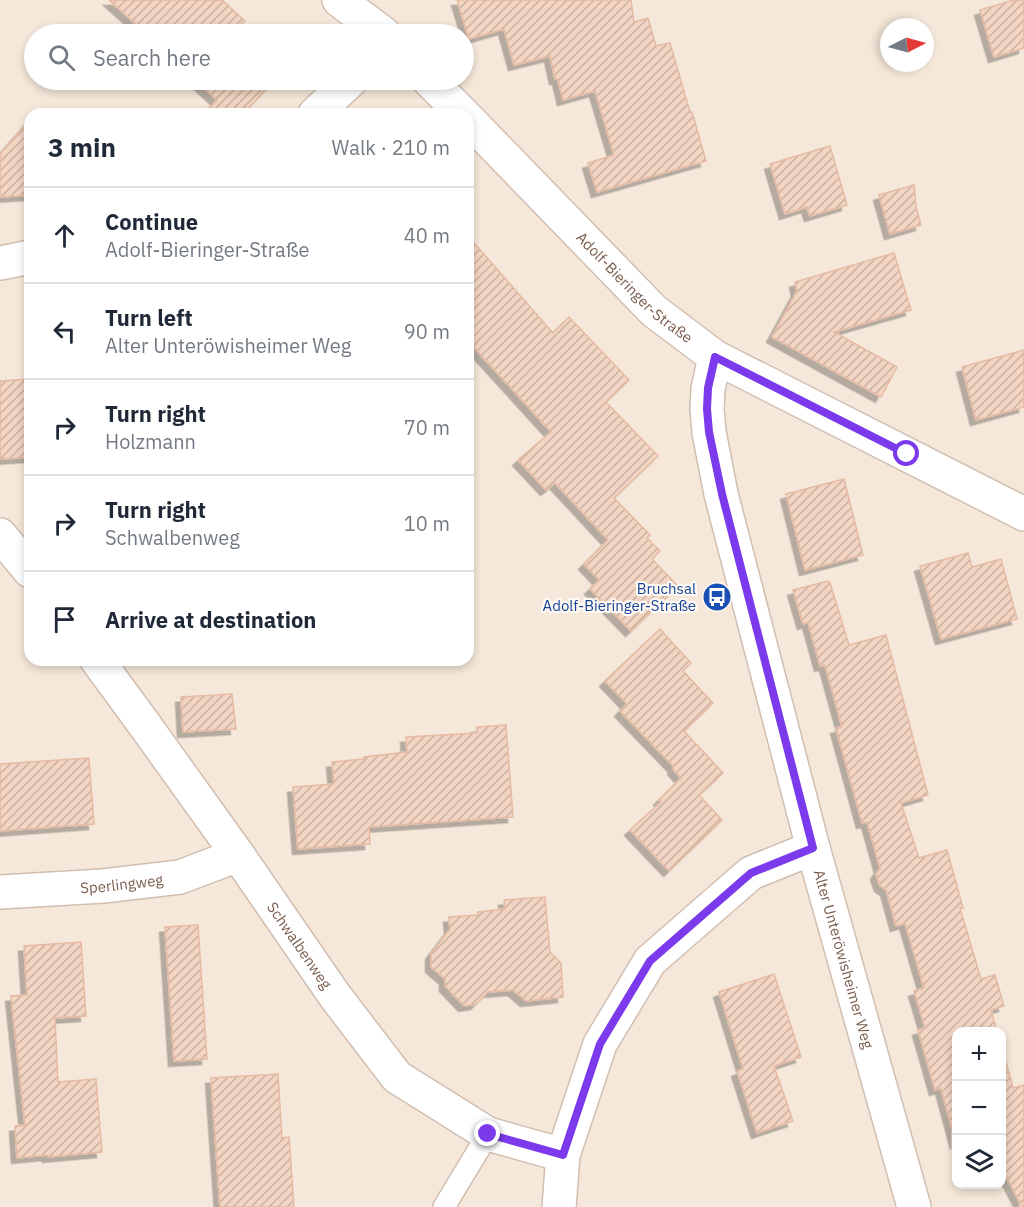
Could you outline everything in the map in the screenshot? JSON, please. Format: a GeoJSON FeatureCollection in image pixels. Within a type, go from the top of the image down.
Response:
{"type":"FeatureCollection","features":[{"type":"Feature","properties":{"kind":"street"},"geometry":{"type":"LineString","coordinates":[[339,0],[371,24]]}},
{"type":"Feature","properties":{"kind":"street"},"geometry":{"type":"LineString","coordinates":[[381,0],[387,24]]}},
{"type":"Feature","properties":{"kind":"street"},"geometry":{"type":"LineString","coordinates":[[321,108],[340,90]]}},
{"type":"Feature","properties":{"kind":"street"},"geometry":{"type":"LineString","coordinates":[[439,90],[457,108]]}},
{"type":"Feature","properties":{"kind":"street","name":"Adolf-Bieringer-Straße"},"geometry":{"type":"LineString","coordinates":[[474,125],[654,311],[715,357],[1024,514]]}},
{"type":"Feature","properties":{"kind":"street"},"geometry":{"type":"LineString","coordinates":[[0,263],[24,258]]}},
{"type":"Feature","properties":{"kind":"street","name":"Alter Unteröwisheimer Weg"},"geometry":{"type":"LineString","coordinates":[[715,357],[708,388],[707,409],[709,432],[724,505],[813,848],[914,1207]]}},
{"type":"Feature","properties":{"kind":"street"},"geometry":{"type":"LineString","coordinates":[[0,535],[24,564]]}},
{"type":"Feature","properties":{"kind":"street","name":"Schwalbenweg"},"geometry":{"type":"LineString","coordinates":[[100,666],[238,855],[335,996],[397,1077],[488,1134],[563,1155]]}},
{"type":"Feature","properties":{"kind":"street"},"geometry":{"type":"LineString","coordinates":[[559,1207],[563,1155],[600,1044],[650,961],[751,873],[813,848]]}},
{"type":"Feature","properties":{"kind":"street","name":"Sperlingweg"},"geometry":{"type":"LineString","coordinates":[[0,892],[103,886],[180,877],[238,855]]}},
{"type":"Feature","properties":{"kind":"lane"},"geometry":{"type":"LineString","coordinates":[[444,1207],[488,1134]]}},
{"type":"Feature","properties":{"kind":"shaded area"},"geometry":{"type":"Polygon","coordinates":[[[0,0],[1024,0],[1024,1207],[0,1207],[0,0]]]}},
{"type":"Feature","properties":{"kind":"building"},"geometry":{"type":"Polygon","coordinates":[[[109,0],[222,0],[245,21],[242,24],[136,24],[109,0]]]}},
{"type":"Feature","properties":{"kind":"building"},"geometry":{"type":"Polygon","coordinates":[[[457,0],[631,0],[634,22],[648,18],[656,46],[670,43],[706,161],[597,192],[588,163],[614,155],[595,91],[563,100],[550,56],[514,65],[504,29],[474,38],[474,24],[464,24],[457,0]]]}},
{"type":"Feature","properties":{"kind":"building"},"geometry":{"type":"Polygon","coordinates":[[[1014,0],[1024,0],[1024,48],[994,57],[980,10],[1014,0]]]}},
{"type":"Feature","properties":{"kind":"building"},"geometry":{"type":"Polygon","coordinates":[[[206,90],[266,90],[249,108],[210,108],[217,100],[206,90]]]}},
{"type":"Feature","properties":{"kind":"building"},"geometry":{"type":"Polygon","coordinates":[[[24,127],[24,195],[0,197],[0,154],[24,127]]]}},
{"type":"Feature","properties":{"kind":"building"},"geometry":{"type":"Polygon","coordinates":[[[830,146],[847,205],[810,216],[807,207],[785,214],[770,164],[830,146]]]}},
{"type":"Feature","properties":{"kind":"building"},"geometry":{"type":"Polygon","coordinates":[[[914,185],[916,207],[921,225],[890,234],[879,195],[914,185]]]}},
{"type":"Feature","properties":{"kind":"building"},"geometry":{"type":"Polygon","coordinates":[[[474,243],[553,333],[569,317],[629,380],[606,402],[658,456],[614,498],[650,535],[647,538],[660,551],[652,559],[678,586],[631,631],[590,589],[599,580],[584,564],[608,540],[555,483],[546,490],[518,460],[551,432],[474,348],[474,243]]]}},
{"type":"Feature","properties":{"kind":"building"},"geometry":{"type":"Polygon","coordinates":[[[894,253],[911,310],[834,332],[897,367],[881,397],[772,337],[797,291],[795,282],[894,253]]]}},
{"type":"Feature","properties":{"kind":"building"},"geometry":{"type":"Polygon","coordinates":[[[1024,350],[1024,407],[976,420],[962,367],[1024,350]]]}},
{"type":"Feature","properties":{"kind":"building"},"geometry":{"type":"Polygon","coordinates":[[[24,379],[24,457],[0,459],[0,381],[24,379]]]}},
{"type":"Feature","properties":{"kind":"building"},"geometry":{"type":"Polygon","coordinates":[[[844,479],[863,555],[805,570],[786,494],[844,479]]]}},
{"type":"Feature","properties":{"kind":"building"},"geometry":{"type":"Polygon","coordinates":[[[968,553],[972,567],[1001,559],[1017,619],[941,639],[920,566],[968,553]]]}},
{"type":"Feature","properties":{"kind":"building"},"geometry":{"type":"Polygon","coordinates":[[[828,581],[849,645],[886,635],[928,795],[901,803],[919,858],[947,850],[963,908],[960,908],[981,979],[995,975],[1004,1006],[991,1010],[996,1027],[952,1027],[952,1129],[941,1088],[935,1090],[918,1030],[925,1028],[914,991],[924,988],[905,923],[896,926],[886,890],[880,886],[876,874],[880,868],[867,822],[862,823],[836,728],[842,727],[825,665],[820,666],[808,622],[803,624],[793,590],[828,581]]]}},
{"type":"Feature","properties":{"kind":"building"},"geometry":{"type":"Polygon","coordinates":[[[660,629],[691,663],[683,671],[713,703],[684,731],[723,773],[699,795],[722,820],[669,871],[630,830],[661,802],[659,800],[681,778],[673,769],[674,767],[620,711],[627,704],[605,681],[660,629]]]}},
{"type":"Feature","properties":{"kind":"building"},"geometry":{"type":"Polygon","coordinates":[[[232,694],[236,729],[183,732],[181,697],[232,694]]]}},
{"type":"Feature","properties":{"kind":"building"},"geometry":{"type":"Polygon","coordinates":[[[506,725],[513,817],[369,827],[370,844],[298,849],[293,787],[334,784],[332,762],[407,752],[406,737],[477,733],[477,727],[506,725]]]}},
{"type":"Feature","properties":{"kind":"building"},"geometry":{"type":"Polygon","coordinates":[[[89,758],[94,824],[0,831],[0,764],[89,758]]]}},
{"type":"Feature","properties":{"kind":"building"},"geometry":{"type":"Polygon","coordinates":[[[545,897],[550,952],[561,963],[563,997],[526,1001],[513,990],[488,992],[476,1004],[464,1006],[445,986],[445,979],[431,967],[431,954],[450,929],[449,917],[478,915],[478,912],[505,909],[504,900],[545,897]]]}},
{"type":"Feature","properties":{"kind":"building"},"geometry":{"type":"Polygon","coordinates":[[[198,925],[207,1059],[174,1061],[165,927],[198,925]]]}},
{"type":"Feature","properties":{"kind":"building"},"geometry":{"type":"Polygon","coordinates":[[[81,942],[86,1016],[55,1018],[58,1082],[96,1079],[102,1152],[17,1158],[15,1126],[25,1125],[11,996],[27,995],[24,946],[81,942]]]}},
{"type":"Feature","properties":{"kind":"building"},"geometry":{"type":"Polygon","coordinates":[[[774,974],[801,1057],[774,1066],[793,1121],[757,1133],[737,1071],[743,1069],[719,992],[774,974]]]}},
{"type":"Feature","properties":{"kind":"building"},"geometry":{"type":"Polygon","coordinates":[[[1006,1063],[1013,1088],[1024,1085],[1024,1207],[1006,1176],[1006,1063]]]}},
{"type":"Feature","properties":{"kind":"building"},"geometry":{"type":"Polygon","coordinates":[[[278,1074],[282,1138],[289,1137],[294,1207],[220,1207],[211,1078],[278,1074]]]}},
{"type":"Feature","properties":{"kind":"place","name":"Bruchsal Adolf-Bieringer-Straße"},"geometry":{"type":"Point","coordinates":[717,597]}},
{"type":"Feature","properties":{"kind":"route"},"geometry":{"type":"LineString","coordinates":[[488,1134],[563,1155],[600,1044],[650,961],[751,873],[813,848],[722,494],[709,432],[708,388],[715,357],[907,454]]}}]}
